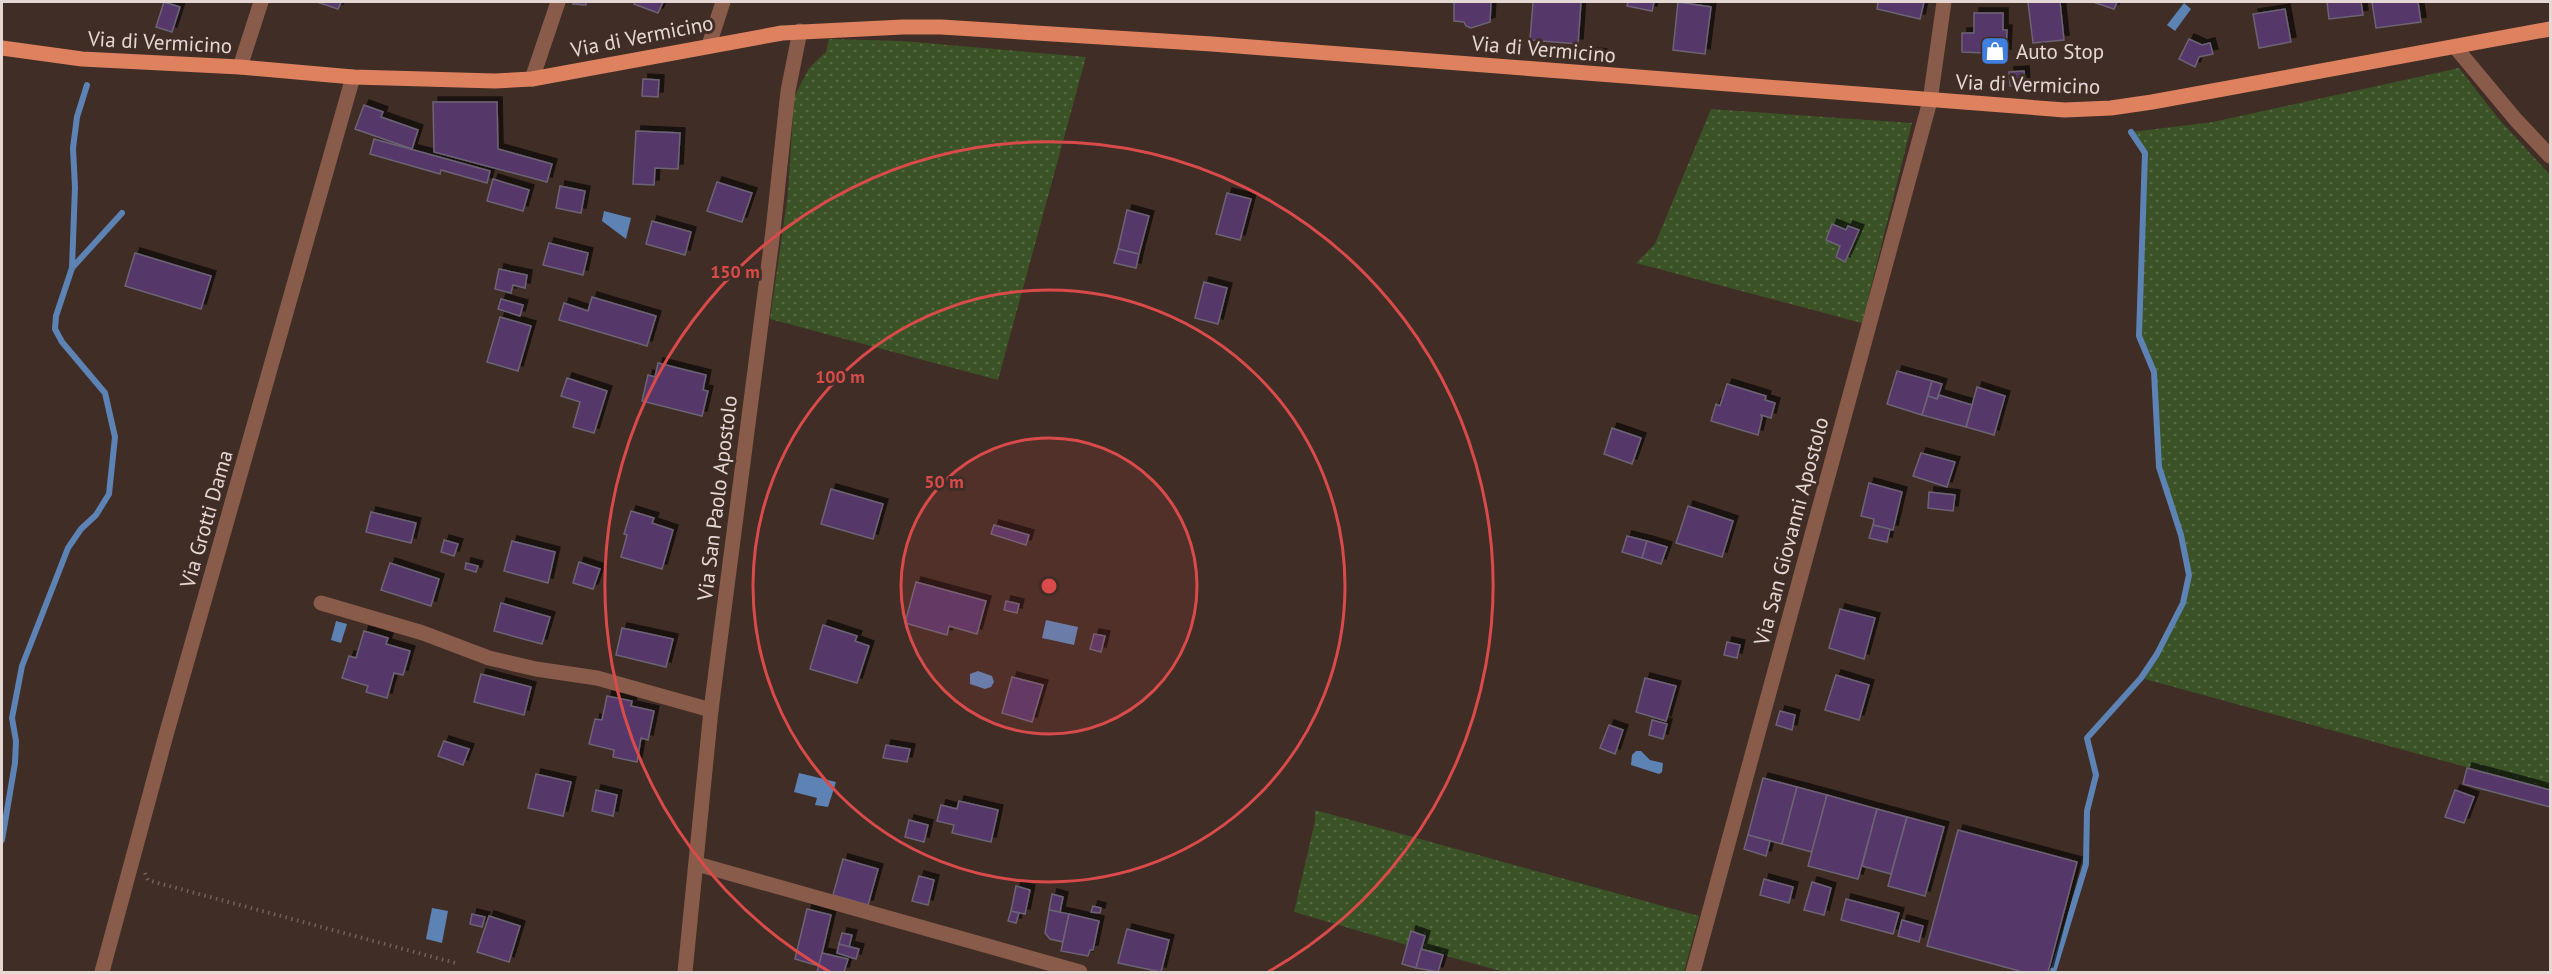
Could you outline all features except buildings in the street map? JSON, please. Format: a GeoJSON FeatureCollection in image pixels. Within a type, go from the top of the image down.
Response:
{"type":"FeatureCollection","features":[{"type":"Feature","properties":{"kind":"main road","name":"Via di Vermicino"},"geometry":{"type":"LineString","coordinates":[[2,48],[82,59],[240,67],[353,77],[495,81],[532,79],[709,45],[800,31],[941,27],[1189,42],[2044,110],[2111,108],[2456,48],[2550,29]]}},
{"type":"Feature","properties":{"kind":"street"},"geometry":{"type":"LineString","coordinates":[[240,67],[261,2]]}},
{"type":"Feature","properties":{"kind":"street","name":"Via di Vermicino"},"geometry":{"type":"LineString","coordinates":[[532,79],[558,2]]}},
{"type":"Feature","properties":{"kind":"street"},"geometry":{"type":"LineString","coordinates":[[709,45],[723,2]]}},
{"type":"Feature","properties":{"kind":"street","name":"Via San Giovanni Apostolo"},"geometry":{"type":"LineString","coordinates":[[1693,972],[1930,101],[1944,2]]}},
{"type":"Feature","properties":{"kind":"street","name":"Via San Paolo Apostolo"},"geometry":{"type":"LineString","coordinates":[[685,972],[711,710],[771,249],[788,91],[800,31]]}},
{"type":"Feature","properties":{"kind":"street"},"geometry":{"type":"LineString","coordinates":[[2456,48],[2516,120],[2550,156]]}},
{"type":"Feature","properties":{"kind":"street","name":"Via Grotti Dama"},"geometry":{"type":"LineString","coordinates":[[102,972],[166,735],[353,77]]}},
{"type":"Feature","properties":{"kind":"street"},"geometry":{"type":"LineString","coordinates":[[321,603],[423,633],[489,658],[544,671],[597,678],[711,710]]}},
{"type":"Feature","properties":{"kind":"street"},"geometry":{"type":"LineString","coordinates":[[697,864],[1080,972]]}},
{"type":"Feature","properties":{"kind":"path"},"geometry":{"type":"LineString","coordinates":[[148,862],[145,873],[148,880],[459,964]]}},
{"type":"Feature","properties":{"kind":"green space"},"geometry":{"type":"Polygon","coordinates":[[[829,39],[903,41],[1086,57],[998,380],[770,319],[788,194],[794,97],[809,68],[826,52],[829,39]]]}},
{"type":"Feature","properties":{"kind":"green space"},"geometry":{"type":"Polygon","coordinates":[[[2459,68],[2498,118],[2550,175],[2550,790],[2141,678],[2171,629],[2183,603],[2189,575],[2181,535],[2159,467],[2154,372],[2139,336],[2145,153],[2131,132],[2213,122],[2459,68]]]}},
{"type":"Feature","properties":{"kind":"green space"},"geometry":{"type":"Polygon","coordinates":[[[1711,109],[1912,123],[1862,323],[1636,263],[1655,244],[1711,109]]]}},
{"type":"Feature","properties":{"kind":"green space"},"geometry":{"type":"Polygon","coordinates":[[[1315,810],[1699,916],[1684,972],[1504,972],[1443,955],[1438,972],[1402,964],[1407,945],[1294,912],[1315,821],[1315,810]]]}},
{"type":"Feature","properties":{"kind":"water"},"geometry":{"type":"Polygon","coordinates":[[[2184,3],[2191,9],[2175,31],[2167,25],[2184,3]]]}},
{"type":"Feature","properties":{"kind":"water"},"geometry":{"type":"Polygon","coordinates":[[[604,211],[631,218],[626,239],[602,221],[604,211]]]}},
{"type":"Feature","properties":{"kind":"water"},"geometry":{"type":"Polygon","coordinates":[[[1046,620],[1078,627],[1074,645],[1042,638],[1046,620]]]}},
{"type":"Feature","properties":{"kind":"water"},"geometry":{"type":"Polygon","coordinates":[[[336,621],[347,624],[341,643],[331,640],[336,621]]]}},
{"type":"Feature","properties":{"kind":"water"},"geometry":{"type":"Polygon","coordinates":[[[978,671],[992,676],[994,682],[991,687],[985,689],[970,684],[970,674],[978,671]]]}},
{"type":"Feature","properties":{"kind":"water"},"geometry":{"type":"Polygon","coordinates":[[[1636,751],[1641,751],[1650,760],[1663,763],[1662,772],[1659,774],[1631,765],[1632,755],[1636,751]]]}},
{"type":"Feature","properties":{"kind":"water"},"geometry":{"type":"Polygon","coordinates":[[[799,773],[836,782],[828,807],[815,805],[817,798],[794,792],[799,773]]]}},
{"type":"Feature","properties":{"kind":"water"},"geometry":{"type":"Polygon","coordinates":[[[432,908],[448,911],[442,943],[426,939],[432,908]]]}},
{"type":"Feature","properties":{"kind":"waterway"},"geometry":{"type":"LineString","coordinates":[[2,840],[15,763],[16,741],[12,718],[22,666],[68,548],[81,529],[96,515],[109,494],[115,437],[105,393],[62,342],[55,329],[56,316],[72,268],[75,187],[73,148],[77,117],[87,85]]}},
{"type":"Feature","properties":{"kind":"waterway"},"geometry":{"type":"LineString","coordinates":[[2053,972],[2086,864],[2087,811],[2096,775],[2087,738],[2141,678],[2157,654],[2183,603],[2189,575],[2181,535],[2159,467],[2154,372],[2139,336],[2145,153],[2131,132]]}},
{"type":"Feature","properties":{"kind":"waterway"},"geometry":{"type":"LineString","coordinates":[[72,268],[122,213]]}},
{"type":"Feature","properties":{"kind":"place","name":"Auto Stop"},"geometry":{"type":"Point","coordinates":[1995,51]}}]}
